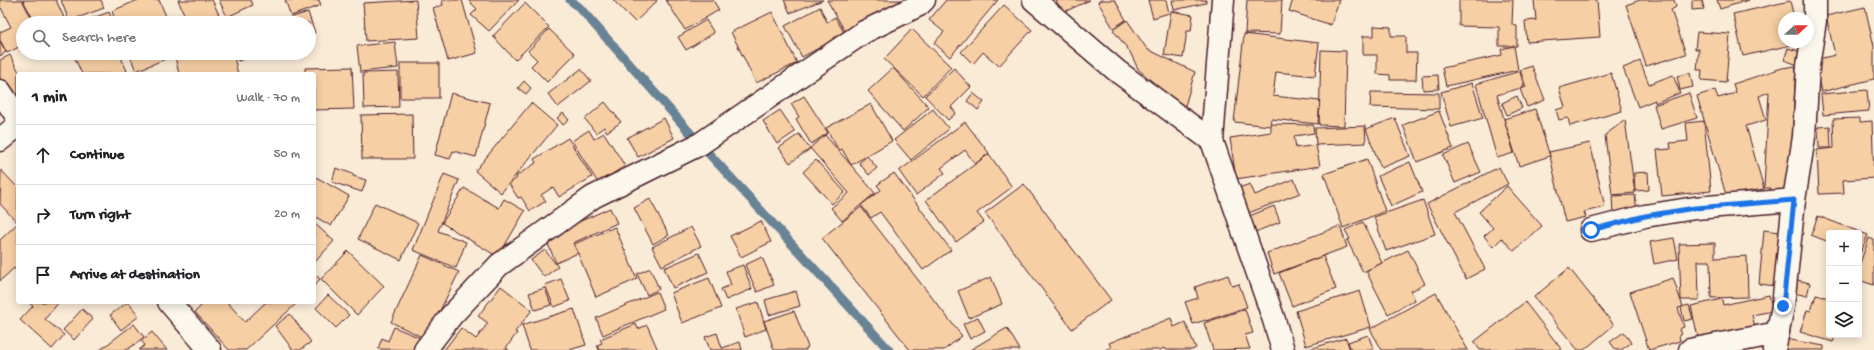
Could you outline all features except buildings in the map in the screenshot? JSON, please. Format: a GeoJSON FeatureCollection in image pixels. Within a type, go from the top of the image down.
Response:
{"type":"FeatureCollection","features":[{"type":"Feature","properties":{"kind":"street"},"geometry":{"type":"LineString","coordinates":[[425,350],[451,316],[499,265],[593,197],[700,144],[864,32],[919,5],[924,0]]}},
{"type":"Feature","properties":{"kind":"street"},"geometry":{"type":"LineString","coordinates":[[1034,0],[1117,71],[1212,141]]}},
{"type":"Feature","properties":{"kind":"street"},"geometry":{"type":"LineString","coordinates":[[1223,0],[1212,141],[1283,350]]}},
{"type":"Feature","properties":{"kind":"street"},"geometry":{"type":"LineString","coordinates":[[1690,350],[1776,342],[1783,306],[1794,200],[1804,137],[1808,66],[1819,1]]}},
{"type":"Feature","properties":{"kind":"street"},"geometry":{"type":"LineString","coordinates":[[0,91],[16,115]]}},
{"type":"Feature","properties":{"kind":"street"},"geometry":{"type":"LineString","coordinates":[[0,140],[16,127]]}},
{"type":"Feature","properties":{"kind":"street"},"geometry":{"type":"LineString","coordinates":[[1591,230],[1645,216],[1695,208],[1794,200]]}},
{"type":"Feature","properties":{"kind":"street"},"geometry":{"type":"LineString","coordinates":[[171,304],[210,350]]}},
{"type":"Feature","properties":{"kind":"waterway"},"geometry":{"type":"LineString","coordinates":[[570,0],[579,7],[700,144],[889,350]]}},
{"type":"Feature","properties":{"kind":"route"},"geometry":{"type":"LineString","coordinates":[[1591,230],[1645,216],[1695,208],[1794,200],[1783,306]]}}]}
